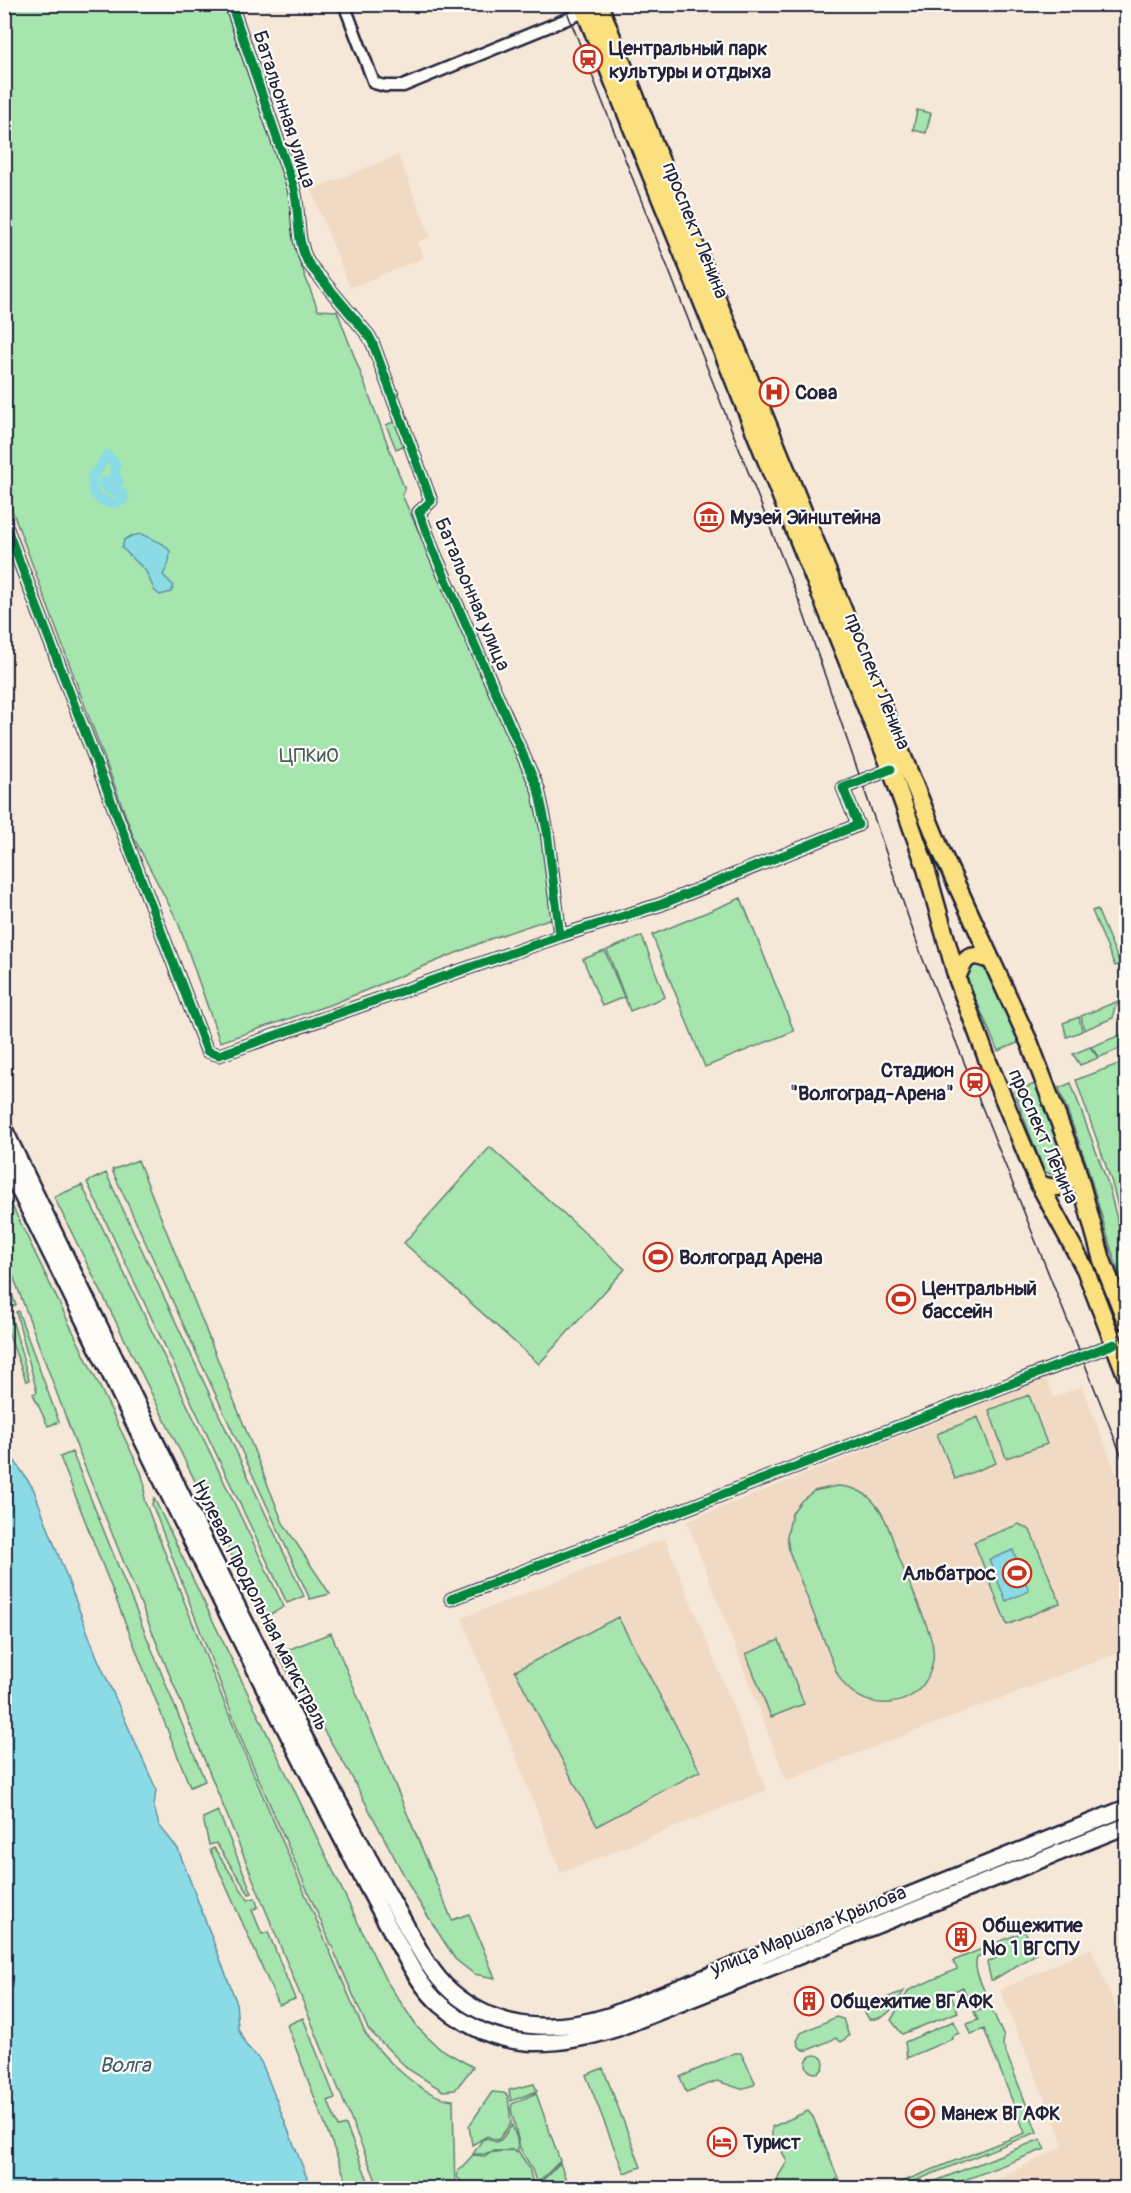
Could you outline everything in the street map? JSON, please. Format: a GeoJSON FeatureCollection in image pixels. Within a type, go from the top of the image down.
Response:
{"type":"FeatureCollection","features":[{"type":"Feature","properties":{"kind":"main road","name":"проспект Ленина"},"geometry":{"type":"LineString","coordinates":[[594,6],[891,769],[925,865],[957,978],[992,1071],[1039,1184],[1084,1269],[1126,1375]]}},
{"type":"Feature","properties":{"kind":"main road","name":"проспект Ленина"},"geometry":{"type":"LineString","coordinates":[[594,6],[660,159],[942,853],[1030,1044],[1076,1166],[1102,1260],[1126,1321]]}},
{"type":"Feature","properties":{"kind":"main road"},"geometry":{"type":"LineString","coordinates":[[957,978],[966,959],[971,956],[992,961]]}},
{"type":"Feature","properties":{"kind":"main road","name":"Нулевая Продольная магистраль"},"geometry":{"type":"LineString","coordinates":[[4,1129],[215,1563],[297,1724],[425,1960],[452,1992],[481,2012],[503,2021],[528,2027],[551,2028]]}},
{"type":"Feature","properties":{"kind":"main road","name":"Нулевая Продольная магистраль"},"geometry":{"type":"LineString","coordinates":[[4,1160],[276,1713],[413,1970],[439,2004],[473,2028],[499,2037]]}},
{"type":"Feature","properties":{"kind":"main road"},"geometry":{"type":"LineString","coordinates":[[1039,1184],[1055,1188],[1062,1187],[1068,1182],[1076,1166]]}},
{"type":"Feature","properties":{"kind":"main road","name":"улица Маршала Крылова"},"geometry":{"type":"LineString","coordinates":[[499,2037],[530,2043],[554,2044],[590,2037],[618,2028],[816,1935],[1126,1808]]}},
{"type":"Feature","properties":{"kind":"main road","name":"улица Маршала Крылова"},"geometry":{"type":"LineString","coordinates":[[551,2028],[585,2024],[750,1967],[1126,1826]]}},
{"type":"Feature","properties":{"kind":"street","name":"Батальонная улица"},"geometry":{"type":"LineString","coordinates":[[231,4],[297,198],[297,226],[302,250],[308,263],[369,336],[373,344],[431,501],[419,512],[433,550],[538,789],[547,831],[560,936]]}},
{"type":"Feature","properties":{"kind":"street"},"geometry":{"type":"LineString","coordinates":[[344,4],[374,83],[385,86],[403,86],[594,6]]}},
{"type":"Feature","properties":{"kind":"street"},"geometry":{"type":"LineString","coordinates":[[4,521],[207,1051],[219,1054],[560,936],[662,904],[858,825],[843,788],[891,769]]}},
{"type":"Feature","properties":{"kind":"street"},"geometry":{"type":"LineString","coordinates":[[451,1599],[1114,1344]]}},
{"type":"Feature","properties":{"kind":"shaded area"},"geometry":{"type":"Polygon","coordinates":[[[398,155],[431,237],[418,242],[424,258],[350,288],[311,190],[398,155]]]}},
{"type":"Feature","properties":{"kind":"shaded area"},"geometry":{"type":"Polygon","coordinates":[[[1046,1378],[1054,1397],[1082,1386],[1126,1498],[1126,1650],[786,1781],[687,1521],[1046,1378]]]}},
{"type":"Feature","properties":{"kind":"shaded area"},"geometry":{"type":"Polygon","coordinates":[[[665,1538],[767,1790],[561,1873],[462,1618],[665,1538]]]}},
{"type":"Feature","properties":{"kind":"shaded area"},"geometry":{"type":"Polygon","coordinates":[[[1091,1948],[1126,2032],[1126,2188],[978,2188],[1064,2146],[1000,1990],[1091,1948]]]}},
{"type":"Feature","properties":{"kind":"green space","name":"ЦПКиО"},"geometry":{"type":"Polygon","coordinates":[[[4,5],[224,5],[291,199],[298,257],[318,310],[337,311],[405,490],[402,495],[534,784],[555,917],[490,939],[335,1003],[220,1042],[178,922],[134,838],[5,491],[4,5]]]}},
{"type":"Feature","properties":{"kind":"green space"},"geometry":{"type":"Polygon","coordinates":[[[917,110],[931,113],[926,133],[913,130],[917,110]]]}},
{"type":"Feature","properties":{"kind":"green space"},"geometry":{"type":"Polygon","coordinates":[[[396,421],[405,445],[396,449],[386,425],[396,421]]]}},
{"type":"Feature","properties":{"kind":"green space"},"geometry":{"type":"Polygon","coordinates":[[[741,898],[794,1031],[705,1067],[652,935],[741,898]]]}},
{"type":"Feature","properties":{"kind":"green space"},"geometry":{"type":"Polygon","coordinates":[[[1097,909],[1120,964],[1115,966],[1092,911],[1097,909]]]}},
{"type":"Feature","properties":{"kind":"green space"},"geometry":{"type":"Polygon","coordinates":[[[642,936],[665,997],[630,1011],[607,950],[642,936]]]}},
{"type":"Feature","properties":{"kind":"green space"},"geometry":{"type":"Polygon","coordinates":[[[605,951],[624,997],[602,1006],[583,959],[605,951]]]}},
{"type":"Feature","properties":{"kind":"green space"},"geometry":{"type":"Polygon","coordinates":[[[976,963],[988,968],[1020,1042],[998,1051],[965,974],[968,967],[976,963]]]}},
{"type":"Feature","properties":{"kind":"green space"},"geometry":{"type":"Polygon","coordinates":[[[1121,1000],[1114,1009],[1113,1018],[1084,1030],[1081,1016],[1121,1000]]]}},
{"type":"Feature","properties":{"kind":"green space"},"geometry":{"type":"Polygon","coordinates":[[[1079,1017],[1082,1031],[1067,1037],[1063,1023],[1079,1017]]]}},
{"type":"Feature","properties":{"kind":"green space"},"geometry":{"type":"Polygon","coordinates":[[[1120,1035],[1126,1039],[1126,1046],[1100,1057],[1091,1047],[1120,1035]]]}},
{"type":"Feature","properties":{"kind":"green space"},"geometry":{"type":"Polygon","coordinates":[[[1090,1047],[1098,1058],[1080,1065],[1073,1054],[1090,1047]]]}},
{"type":"Feature","properties":{"kind":"green space"},"geometry":{"type":"Polygon","coordinates":[[[1126,1061],[1126,1239],[1112,1183],[1076,1080],[1126,1061]]]}},
{"type":"Feature","properties":{"kind":"green space"},"geometry":{"type":"Polygon","coordinates":[[[1071,1083],[1108,1184],[1126,1255],[1126,1292],[1086,1162],[1059,1088],[1071,1083]]]}},
{"type":"Feature","properties":{"kind":"green space"},"geometry":{"type":"Polygon","coordinates":[[[1035,1084],[1066,1160],[1061,1172],[1056,1174],[1044,1171],[1014,1092],[1035,1084]]]}},
{"type":"Feature","properties":{"kind":"green space"},"geometry":{"type":"Polygon","coordinates":[[[490,1147],[625,1269],[539,1364],[404,1243],[490,1147]]]}},
{"type":"Feature","properties":{"kind":"green space"},"geometry":{"type":"Polygon","coordinates":[[[138,1160],[283,1523],[330,1594],[310,1599],[112,1170],[138,1160]]]}},
{"type":"Feature","properties":{"kind":"green space"},"geometry":{"type":"Polygon","coordinates":[[[106,1173],[304,1596],[287,1603],[87,1182],[106,1173]]]}},
{"type":"Feature","properties":{"kind":"green space"},"geometry":{"type":"Polygon","coordinates":[[[82,1185],[284,1607],[263,1618],[54,1197],[82,1185]]]}},
{"type":"Feature","properties":{"kind":"green space"},"geometry":{"type":"Polygon","coordinates":[[[5,1191],[141,1472],[145,1486],[144,1500],[241,1745],[365,2033],[382,2054],[404,2075],[428,2092],[453,2100],[455,2188],[379,2188],[78,1450],[5,1254],[5,1191]]]}},
{"type":"Feature","properties":{"kind":"green space"},"geometry":{"type":"Polygon","coordinates":[[[5,1287],[7,1293],[11,1292],[16,1305],[9,1308],[29,1380],[26,1381],[5,1324],[5,1287]]]}},
{"type":"Feature","properties":{"kind":"green space"},"geometry":{"type":"Polygon","coordinates":[[[18,1311],[59,1422],[48,1426],[33,1394],[37,1392],[16,1312],[18,1311]]]}},
{"type":"Feature","properties":{"kind":"green space"},"geometry":{"type":"Polygon","coordinates":[[[1029,1395],[1047,1444],[1006,1458],[989,1410],[1029,1395]]]}},
{"type":"Feature","properties":{"kind":"green space"},"geometry":{"type":"Polygon","coordinates":[[[978,1417],[996,1463],[955,1479],[937,1434],[978,1417]]]}},
{"type":"Feature","properties":{"kind":"green space"},"geometry":{"type":"Polygon","coordinates":[[[72,1452],[205,1781],[190,1787],[60,1457],[72,1452]]]}},
{"type":"Feature","properties":{"kind":"green space"},"geometry":{"type":"Polygon","coordinates":[[[836,1486],[848,1487],[863,1493],[880,1511],[929,1632],[933,1660],[928,1678],[918,1691],[905,1699],[890,1703],[874,1702],[859,1697],[846,1686],[836,1671],[789,1551],[787,1536],[792,1513],[801,1501],[814,1491],[836,1486]]]}},
{"type":"Feature","properties":{"kind":"green space"},"geometry":{"type":"Polygon","coordinates":[[[154,1498],[385,1979],[418,2028],[439,2048],[473,2067],[455,2090],[443,2091],[408,2069],[368,2029],[243,1743],[152,1504],[154,1498]]]}},
{"type":"Feature","properties":{"kind":"green space","name":"Альбатрос"},"geometry":{"type":"Polygon","coordinates":[[[1019,1524],[1030,1530],[1060,1603],[1007,1625],[974,1542],[1019,1524]]]}},
{"type":"Feature","properties":{"kind":"green space"},"geometry":{"type":"Polygon","coordinates":[[[618,1617],[700,1771],[597,1826],[515,1671],[618,1617]]]}},
{"type":"Feature","properties":{"kind":"green space"},"geometry":{"type":"Polygon","coordinates":[[[331,1633],[452,1920],[469,1914],[495,1978],[474,1974],[455,1959],[415,1896],[348,1770],[277,1654],[331,1633]]]}},
{"type":"Feature","properties":{"kind":"green space"},"geometry":{"type":"Polygon","coordinates":[[[779,1640],[804,1704],[771,1717],[746,1654],[779,1640]]]}},
{"type":"Feature","properties":{"kind":"green space"},"geometry":{"type":"Polygon","coordinates":[[[218,1811],[252,1893],[249,1894],[216,1843],[209,1845],[203,1818],[218,1811]]]}},
{"type":"Feature","properties":{"kind":"green space"},"geometry":{"type":"Polygon","coordinates":[[[214,1848],[248,1900],[255,1898],[258,1907],[252,1910],[262,1934],[268,1932],[295,1999],[279,2005],[210,1850],[214,1848]]]}},
{"type":"Feature","properties":{"kind":"green space"},"geometry":{"type":"Polygon","coordinates":[[[1025,1931],[1036,1954],[993,1980],[991,1980],[987,1963],[1005,1953],[1002,1945],[977,1957],[977,1973],[988,2000],[970,2007],[963,1987],[950,1993],[958,2012],[902,2034],[891,2020],[909,1990],[957,1969],[953,1961],[1025,1931]]]}},
{"type":"Feature","properties":{"kind":"green space"},"geometry":{"type":"Polygon","coordinates":[[[904,1991],[886,2014],[876,2019],[869,2019],[864,2011],[865,2006],[904,1991]]]}},
{"type":"Feature","properties":{"kind":"green space"},"geometry":{"type":"Polygon","coordinates":[[[991,2007],[1004,2037],[1003,2045],[1037,2132],[897,2188],[886,2188],[1025,2133],[984,2029],[971,2034],[967,2024],[978,2020],[974,2012],[991,2007]]]}},
{"type":"Feature","properties":{"kind":"green space"},"geometry":{"type":"Polygon","coordinates":[[[836,2017],[843,2019],[849,2036],[841,2042],[836,2038],[808,2050],[801,2048],[797,2041],[801,2033],[836,2017]]]}},
{"type":"Feature","properties":{"kind":"green space"},"geometry":{"type":"Polygon","coordinates":[[[303,2018],[335,2098],[328,2101],[338,2127],[346,2125],[371,2188],[349,2188],[287,2025],[303,2018]]]}},
{"type":"Feature","properties":{"kind":"green space"},"geometry":{"type":"Polygon","coordinates":[[[954,2021],[959,2033],[952,2036],[952,2039],[907,2058],[905,2042],[954,2021]]]}},
{"type":"Feature","properties":{"kind":"green space"},"geometry":{"type":"Polygon","coordinates":[[[735,2053],[741,2053],[755,2082],[754,2085],[741,2089],[717,2081],[686,2092],[680,2077],[735,2053]]]}},
{"type":"Feature","properties":{"kind":"green space"},"geometry":{"type":"Polygon","coordinates":[[[815,2055],[821,2058],[824,2064],[821,2070],[815,2073],[809,2070],[806,2064],[809,2058],[815,2055]]]}},
{"type":"Feature","properties":{"kind":"green space"},"geometry":{"type":"Polygon","coordinates":[[[603,2068],[641,2167],[624,2173],[586,2075],[603,2068]]]}},
{"type":"Feature","properties":{"kind":"green space"},"geometry":{"type":"Polygon","coordinates":[[[534,2084],[537,2091],[511,2101],[509,2090],[534,2084]]]}},
{"type":"Feature","properties":{"kind":"green space"},"geometry":{"type":"Polygon","coordinates":[[[492,2092],[504,2093],[508,2096],[511,2123],[499,2139],[487,2136],[472,2145],[469,2126],[492,2092]]]}},
{"type":"Feature","properties":{"kind":"green space"},"geometry":{"type":"Polygon","coordinates":[[[536,2093],[560,2161],[537,2184],[531,2167],[520,2148],[511,2109],[512,2104],[536,2093]]]}},
{"type":"Feature","properties":{"kind":"green space"},"geometry":{"type":"Polygon","coordinates":[[[808,2111],[813,2117],[842,2188],[834,2188],[836,2178],[832,2188],[775,2188],[779,2175],[787,2162],[778,2143],[772,2139],[772,2127],[808,2111]]]}},
{"type":"Feature","properties":{"kind":"green space"},"geometry":{"type":"Polygon","coordinates":[[[512,2125],[518,2150],[473,2154],[482,2140],[487,2138],[496,2142],[501,2140],[512,2125]]]}},
{"type":"Feature","properties":{"kind":"green space"},"geometry":{"type":"Polygon","coordinates":[[[1041,2139],[1045,2149],[944,2188],[918,2188],[1041,2139]]]}},
{"type":"Feature","properties":{"kind":"green space"},"geometry":{"type":"Polygon","coordinates":[[[510,2150],[519,2152],[529,2168],[534,2188],[467,2188],[457,2177],[458,2171],[473,2155],[485,2156],[489,2153],[510,2150]]]}},
{"type":"Feature","properties":{"kind":"green space"},"geometry":{"type":"Polygon","coordinates":[[[560,2163],[569,2188],[537,2188],[536,2187],[560,2163]]]}},
{"type":"Feature","properties":{"kind":"water"},"geometry":{"type":"Polygon","coordinates":[[[141,534],[163,544],[170,551],[169,563],[163,575],[173,585],[171,592],[160,595],[155,591],[145,570],[122,548],[124,540],[141,534]]]}},
{"type":"Feature","properties":{"kind":"water","name":"Волга"},"geometry":{"type":"Polygon","coordinates":[[[5,1420],[12,1457],[33,1488],[97,1657],[156,1789],[154,1807],[159,1825],[178,1849],[236,2001],[238,2028],[246,2045],[263,2066],[311,2188],[5,2188],[5,1420]]]}},
{"type":"Feature","properties":{"kind":"water","name":"Альбатрос"},"geometry":{"type":"Polygon","coordinates":[[[1013,1550],[1029,1591],[1006,1601],[989,1560],[1013,1550]]]}},
{"type":"Feature","properties":{"kind":"waterway"},"geometry":{"type":"LineString","coordinates":[[107,455],[116,465],[114,473],[119,481],[103,483],[108,490],[122,493],[124,497],[122,501],[114,503],[106,502],[93,491],[92,476],[107,455]]}},
{"type":"Feature","properties":{"kind":"tram line"},"geometry":{"type":"LineString","coordinates":[[564,4],[801,606],[922,957],[1126,1467]]}},
{"type":"Feature","properties":{"kind":"cycle path"},"geometry":{"type":"LineString","coordinates":[[231,4],[293,185],[299,234],[304,253],[308,263],[369,336],[373,344],[431,501],[419,512],[433,550],[538,789],[547,831],[560,936]]}},
{"type":"Feature","properties":{"kind":"cycle path"},"geometry":{"type":"LineString","coordinates":[[4,521],[207,1051],[219,1055],[560,936],[662,904],[858,825],[843,788],[891,769]]}},
{"type":"Feature","properties":{"kind":"cycle path"},"geometry":{"type":"LineString","coordinates":[[451,1599],[1114,1344]]}},
{"type":"Feature","properties":{"kind":"place","name":"Центральный парк культуры и отдыха"},"geometry":{"type":"Point","coordinates":[588,59]}},
{"type":"Feature","properties":{"kind":"place","name":"Сова"},"geometry":{"type":"Point","coordinates":[774,392]}},
{"type":"Feature","properties":{"kind":"place","name":"Музей Эйнштейна"},"geometry":{"type":"Point","coordinates":[709,517]}},
{"type":"Feature","properties":{"kind":"place","name":"Стадион \"Волгоград-Арена\""},"geometry":{"type":"Point","coordinates":[975,1082]}},
{"type":"Feature","properties":{"kind":"place","name":"Волгоград Арена"},"geometry":{"type":"Point","coordinates":[658,1257]}},
{"type":"Feature","properties":{"kind":"place","name":"Центральный бассейн"},"geometry":{"type":"Point","coordinates":[901,1299]}},
{"type":"Feature","properties":{"kind":"place","name":"Альбатрос"},"geometry":{"type":"Point","coordinates":[1017,1573]}},
{"type":"Feature","properties":{"kind":"place","name":"Общежитие № 1 ВГСПУ"},"geometry":{"type":"Point","coordinates":[961,1937]}},
{"type":"Feature","properties":{"kind":"place","name":"Общежитие ВГАФК"},"geometry":{"type":"Point","coordinates":[809,2001]}},
{"type":"Feature","properties":{"kind":"place","name":"Манеж ВГАФК"},"geometry":{"type":"Point","coordinates":[920,2113]}},
{"type":"Feature","properties":{"kind":"place","name":"Турист"},"geometry":{"type":"Point","coordinates":[722,2142]}}]}
